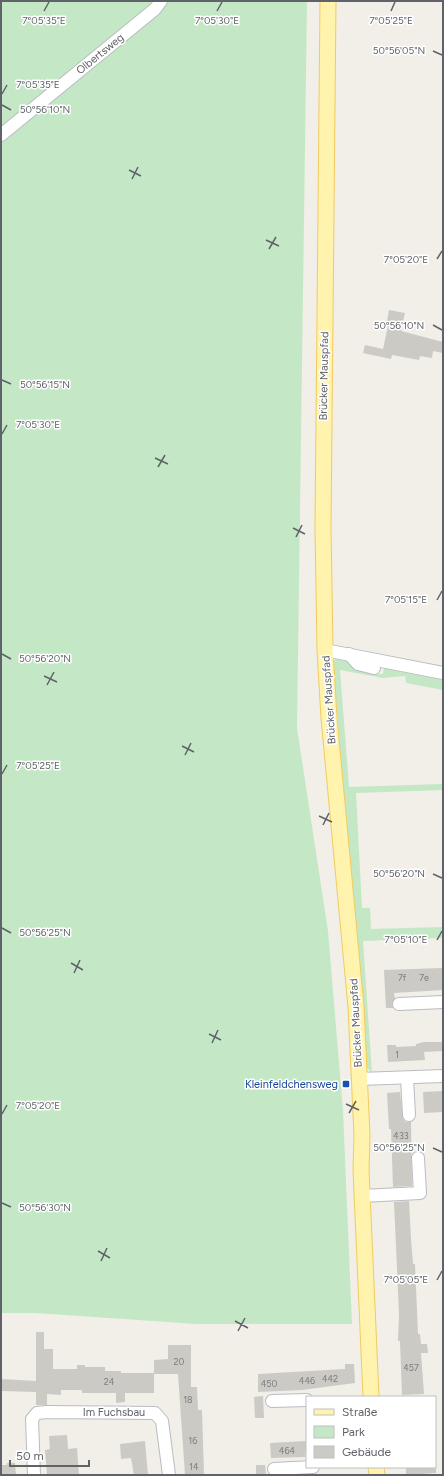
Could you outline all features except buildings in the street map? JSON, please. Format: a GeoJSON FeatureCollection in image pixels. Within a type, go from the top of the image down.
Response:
{"type":"FeatureCollection","features":[{"type":"Feature","properties":{"kind":"main road","name":"Brücker Mauspfad"},"geometry":{"type":"LineString","coordinates":[[328,1],[323,527],[325,650],[329,718],[353,970],[362,1135],[362,1196],[371,1396]]}},
{"type":"Feature","properties":{"kind":"street","name":"Olbertsweg"},"geometry":{"type":"LineString","coordinates":[[1,135],[155,9],[161,1]]}},
{"type":"Feature","properties":{"kind":"street"},"geometry":{"type":"LineString","coordinates":[[325,650],[443,674]]}},
{"type":"Feature","properties":{"kind":"street"},"geometry":{"type":"LineString","coordinates":[[349,654],[358,664],[374,668]]}},
{"type":"Feature","properties":{"kind":"street"},"geometry":{"type":"LineString","coordinates":[[399,1004],[443,1002]]}},
{"type":"Feature","properties":{"kind":"street"},"geometry":{"type":"LineString","coordinates":[[359,1079],[443,1076]]}},
{"type":"Feature","properties":{"kind":"street"},"geometry":{"type":"LineString","coordinates":[[407,1078],[409,1115]]}},
{"type":"Feature","properties":{"kind":"street"},"geometry":{"type":"LineString","coordinates":[[362,1196],[420,1193],[418,1158]]}},
{"type":"Feature","properties":{"kind":"street"},"geometry":{"type":"LineString","coordinates":[[272,1401],[306,1400]]}},
{"type":"Feature","properties":{"kind":"street","name":"Im Fuchsbau"},"geometry":{"type":"LineString","coordinates":[[34,1475],[31,1429],[34,1416],[37,1413],[47,1412],[156,1413],[162,1421],[169,1475]]}},
{"type":"Feature","properties":{"kind":"street"},"geometry":{"type":"LineString","coordinates":[[274,1469],[306,1467]]}},
{"type":"Feature","properties":{"kind":"green space"},"geometry":{"type":"Polygon","coordinates":[[[1,1],[307,1],[297,728],[328,931],[343,1111],[352,1324],[197,1324],[35,1313],[1,1313],[1,1]]]}},
{"type":"Feature","properties":{"kind":"green space"},"geometry":{"type":"Polygon","coordinates":[[[337,657],[378,671],[378,674],[383,674],[384,668],[376,666],[443,678],[443,690],[406,683],[405,676],[383,678],[340,670],[349,787],[443,784],[443,790],[356,793],[362,908],[370,908],[371,929],[443,927],[443,938],[363,941],[372,1073],[366,1066],[333,662],[337,657]]]}},
{"type":"Feature","properties":{"kind":"place","name":"Kleinfeldchensweg"},"geometry":{"type":"Point","coordinates":[346,1084]}}]}
